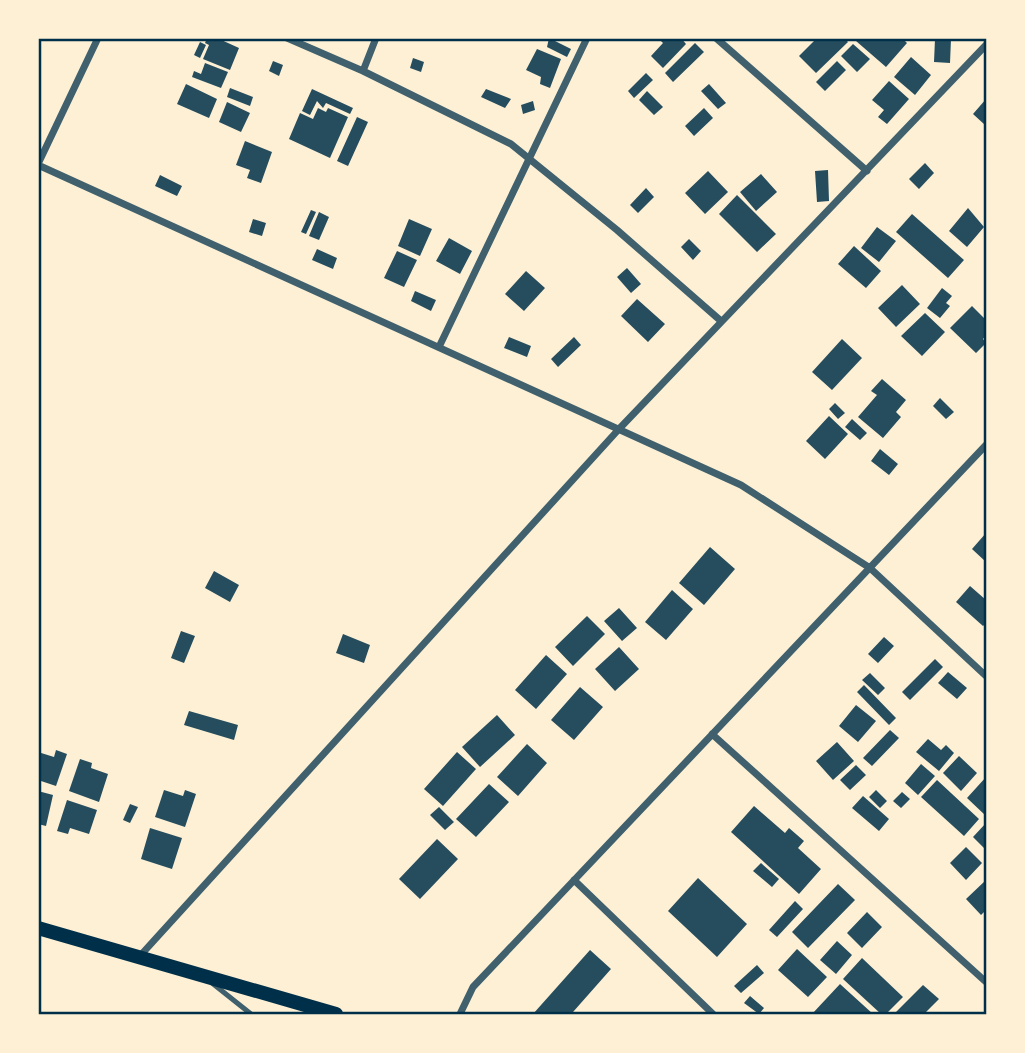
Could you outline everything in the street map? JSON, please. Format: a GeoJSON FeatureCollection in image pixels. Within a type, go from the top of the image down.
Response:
{"type":"FeatureCollection","features":[{"type":"Feature","properties":{"kind":"main road"},"geometry":{"type":"LineString","coordinates":[[38,928],[336,1014]]}},
{"type":"Feature","properties":{"kind":"street"},"geometry":{"type":"LineString","coordinates":[[98,38],[38,165],[741,485],[870,568],[986,676]]}},
{"type":"Feature","properties":{"kind":"street"},"geometry":{"type":"LineString","coordinates":[[287,38],[363,71],[511,144],[721,321]]}},
{"type":"Feature","properties":{"kind":"street"},"geometry":{"type":"LineString","coordinates":[[363,71],[376,38]]}},
{"type":"Feature","properties":{"kind":"street"},"geometry":{"type":"LineString","coordinates":[[439,347],[587,38]]}},
{"type":"Feature","properties":{"kind":"street"},"geometry":{"type":"LineString","coordinates":[[716,38],[867,171]]}},
{"type":"Feature","properties":{"kind":"street"},"geometry":{"type":"LineString","coordinates":[[139,957],[619,429],[986,45]]}},
{"type":"Feature","properties":{"kind":"street"},"geometry":{"type":"LineString","coordinates":[[460,1014],[473,987],[986,445]]}},
{"type":"Feature","properties":{"kind":"street"},"geometry":{"type":"LineString","coordinates":[[712,734],[986,982]]}},
{"type":"Feature","properties":{"kind":"street"},"geometry":{"type":"LineString","coordinates":[[574,880],[713,1014]]}},
{"type":"Feature","properties":{"kind":"lane"},"geometry":{"type":"LineString","coordinates":[[204,976],[251,1014]]}},
{"type":"Feature","properties":{"kind":"building"},"geometry":{"type":"Polygon","coordinates":[[[207,38],[217,38],[239,48],[230,70],[203,59],[209,45],[205,43],[207,38]]]}},
{"type":"Feature","properties":{"kind":"building"},"geometry":{"type":"Polygon","coordinates":[[[549,38],[571,49],[567,57],[547,47],[549,38]]]}},
{"type":"Feature","properties":{"kind":"building"},"geometry":{"type":"Polygon","coordinates":[[[658,38],[681,38],[686,44],[663,68],[651,56],[663,43],[658,38]]]}},
{"type":"Feature","properties":{"kind":"building"},"geometry":{"type":"Polygon","coordinates":[[[817,38],[844,38],[848,42],[816,73],[799,56],[817,38]]]}},
{"type":"Feature","properties":{"kind":"building"},"geometry":{"type":"Polygon","coordinates":[[[858,38],[902,38],[907,43],[886,67],[856,41],[858,38]]]}},
{"type":"Feature","properties":{"kind":"building"},"geometry":{"type":"Polygon","coordinates":[[[935,39],[951,39],[950,63],[934,62],[935,39]]]}},
{"type":"Feature","properties":{"kind":"building"},"geometry":{"type":"Polygon","coordinates":[[[200,42],[206,45],[200,58],[194,55],[200,42]]]}},
{"type":"Feature","properties":{"kind":"building"},"geometry":{"type":"Polygon","coordinates":[[[695,43],[704,52],[673,82],[665,73],[695,43]]]}},
{"type":"Feature","properties":{"kind":"building"},"geometry":{"type":"Polygon","coordinates":[[[853,44],[870,59],[857,72],[841,56],[853,44]]]}},
{"type":"Feature","properties":{"kind":"building"},"geometry":{"type":"Polygon","coordinates":[[[537,49],[561,59],[550,88],[540,84],[541,77],[526,70],[537,49]]]}},
{"type":"Feature","properties":{"kind":"building"},"geometry":{"type":"Polygon","coordinates":[[[911,57],[931,75],[915,95],[894,77],[911,57]]]}},
{"type":"Feature","properties":{"kind":"building"},"geometry":{"type":"Polygon","coordinates":[[[413,58],[424,62],[421,72],[410,68],[413,58]]]}},
{"type":"Feature","properties":{"kind":"building"},"geometry":{"type":"Polygon","coordinates":[[[273,61],[283,65],[279,76],[269,71],[273,61]]]}},
{"type":"Feature","properties":{"kind":"building"},"geometry":{"type":"Polygon","coordinates":[[[837,61],[846,70],[825,91],[816,82],[837,61]]]}},
{"type":"Feature","properties":{"kind":"building"},"geometry":{"type":"Polygon","coordinates":[[[205,63],[228,72],[221,88],[192,77],[194,71],[201,74],[205,63]]]}},
{"type":"Feature","properties":{"kind":"building"},"geometry":{"type":"Polygon","coordinates":[[[646,73],[653,80],[634,98],[628,91],[646,73]]]}},
{"type":"Feature","properties":{"kind":"building"},"geometry":{"type":"Polygon","coordinates":[[[889,81],[909,99],[887,124],[878,117],[884,110],[872,100],[889,81]]]}},
{"type":"Feature","properties":{"kind":"building"},"geometry":{"type":"Polygon","coordinates":[[[186,84],[217,99],[209,118],[177,104],[186,84]]]}},
{"type":"Feature","properties":{"kind":"building"},"geometry":{"type":"Polygon","coordinates":[[[709,84],[726,103],[718,109],[701,91],[709,84]]]}},
{"type":"Feature","properties":{"kind":"building"},"geometry":{"type":"Polygon","coordinates":[[[230,88],[253,97],[250,106],[227,97],[230,88]]]}},
{"type":"Feature","properties":{"kind":"building"},"geometry":{"type":"Polygon","coordinates":[[[312,89],[353,108],[350,114],[326,103],[323,108],[317,101],[310,115],[302,111],[312,89]]]}},
{"type":"Feature","properties":{"kind":"building"},"geometry":{"type":"Polygon","coordinates":[[[486,89],[511,99],[505,108],[481,97],[486,89]]]}},
{"type":"Feature","properties":{"kind":"building"},"geometry":{"type":"Polygon","coordinates":[[[647,91],[663,107],[654,115],[639,100],[647,91]]]}},
{"type":"Feature","properties":{"kind":"building"},"geometry":{"type":"Polygon","coordinates":[[[986,99],[986,123],[985,125],[973,114],[986,99]]]}},
{"type":"Feature","properties":{"kind":"building"},"geometry":{"type":"Polygon","coordinates":[[[533,101],[535,110],[523,114],[521,105],[533,101]]]}},
{"type":"Feature","properties":{"kind":"building"},"geometry":{"type":"Polygon","coordinates":[[[227,102],[250,113],[241,132],[219,122],[227,102]]]}},
{"type":"Feature","properties":{"kind":"building"},"geometry":{"type":"Polygon","coordinates":[[[318,108],[326,112],[328,108],[348,117],[330,158],[289,139],[300,113],[313,119],[318,108]]]}},
{"type":"Feature","properties":{"kind":"building"},"geometry":{"type":"Polygon","coordinates":[[[704,108],[713,118],[694,136],[685,126],[704,108]]]}},
{"type":"Feature","properties":{"kind":"building"},"geometry":{"type":"Polygon","coordinates":[[[357,117],[368,122],[348,166],[337,161],[357,117]]]}},
{"type":"Feature","properties":{"kind":"building"},"geometry":{"type":"Polygon","coordinates":[[[245,141],[272,152],[261,183],[247,178],[250,170],[236,165],[245,141]]]}},
{"type":"Feature","properties":{"kind":"building"},"geometry":{"type":"Polygon","coordinates":[[[925,163],[934,173],[919,189],[909,179],[925,163]]]}},
{"type":"Feature","properties":{"kind":"building"},"geometry":{"type":"Polygon","coordinates":[[[828,170],[829,201],[817,202],[815,171],[828,170]]]}},
{"type":"Feature","properties":{"kind":"building"},"geometry":{"type":"Polygon","coordinates":[[[708,171],[728,192],[705,214],[685,193],[708,171]]]}},
{"type":"Feature","properties":{"kind":"building"},"geometry":{"type":"Polygon","coordinates":[[[761,174],[777,192],[756,211],[740,192],[761,174]]]}},
{"type":"Feature","properties":{"kind":"building"},"geometry":{"type":"Polygon","coordinates":[[[160,175],[182,186],[177,196],[155,186],[160,175]]]}},
{"type":"Feature","properties":{"kind":"building"},"geometry":{"type":"Polygon","coordinates":[[[646,188],[654,197],[638,213],[630,205],[646,188]]]}},
{"type":"Feature","properties":{"kind":"building"},"geometry":{"type":"Polygon","coordinates":[[[737,195],[776,234],[757,252],[719,214],[737,195]]]}},
{"type":"Feature","properties":{"kind":"building"},"geometry":{"type":"Polygon","coordinates":[[[968,208],[984,227],[967,247],[949,231],[968,208]]]}},
{"type":"Feature","properties":{"kind":"building"},"geometry":{"type":"Polygon","coordinates":[[[311,210],[316,212],[306,234],[301,232],[311,210]]]}},
{"type":"Feature","properties":{"kind":"building"},"geometry":{"type":"Polygon","coordinates":[[[319,212],[329,217],[319,240],[309,236],[319,212]]]}},
{"type":"Feature","properties":{"kind":"building"},"geometry":{"type":"Polygon","coordinates":[[[912,214],[964,260],[948,278],[896,232],[912,214]]]}},
{"type":"Feature","properties":{"kind":"building"},"geometry":{"type":"Polygon","coordinates":[[[253,219],[266,223],[262,236],[249,232],[253,219]]]}},
{"type":"Feature","properties":{"kind":"building"},"geometry":{"type":"Polygon","coordinates":[[[409,219],[432,229],[420,256],[398,246],[409,219]]]}},
{"type":"Feature","properties":{"kind":"building"},"geometry":{"type":"Polygon","coordinates":[[[877,227],[896,241],[879,262],[861,248],[877,227]]]}},
{"type":"Feature","properties":{"kind":"building"},"geometry":{"type":"Polygon","coordinates":[[[449,238],[472,251],[460,274],[436,261],[449,238]]]}},
{"type":"Feature","properties":{"kind":"building"},"geometry":{"type":"Polygon","coordinates":[[[689,239],[701,251],[693,260],[681,247],[689,239]]]}},
{"type":"Feature","properties":{"kind":"building"},"geometry":{"type":"Polygon","coordinates":[[[854,246],[881,271],[866,288],[838,264],[854,246]]]}},
{"type":"Feature","properties":{"kind":"building"},"geometry":{"type":"Polygon","coordinates":[[[317,249],[337,258],[333,269],[312,260],[317,249]]]}},
{"type":"Feature","properties":{"kind":"building"},"geometry":{"type":"Polygon","coordinates":[[[397,251],[417,260],[404,287],[384,278],[397,251]]]}},
{"type":"Feature","properties":{"kind":"building"},"geometry":{"type":"Polygon","coordinates":[[[627,268],[641,284],[631,293],[617,277],[627,268]]]}},
{"type":"Feature","properties":{"kind":"building"},"geometry":{"type":"Polygon","coordinates":[[[526,271],[545,288],[524,311],[505,294],[526,271]]]}},
{"type":"Feature","properties":{"kind":"building"},"geometry":{"type":"Polygon","coordinates":[[[902,285],[920,304],[896,327],[878,308],[902,285]]]}},
{"type":"Feature","properties":{"kind":"building"},"geometry":{"type":"Polygon","coordinates":[[[942,288],[952,296],[946,303],[950,306],[940,318],[927,308],[942,288]]]}},
{"type":"Feature","properties":{"kind":"building"},"geometry":{"type":"Polygon","coordinates":[[[415,291],[436,300],[431,311],[411,301],[415,291]]]}},
{"type":"Feature","properties":{"kind":"building"},"geometry":{"type":"Polygon","coordinates":[[[637,299],[665,324],[648,342],[621,316],[637,299]]]}},
{"type":"Feature","properties":{"kind":"building"},"geometry":{"type":"Polygon","coordinates":[[[972,306],[986,320],[986,335],[983,339],[986,343],[976,353],[950,328],[972,306]]]}},
{"type":"Feature","properties":{"kind":"building"},"geometry":{"type":"Polygon","coordinates":[[[925,313],[945,332],[922,356],[901,336],[925,313]]]}},
{"type":"Feature","properties":{"kind":"building"},"geometry":{"type":"Polygon","coordinates":[[[509,337],[531,346],[527,357],[504,348],[509,337]]]}},
{"type":"Feature","properties":{"kind":"building"},"geometry":{"type":"Polygon","coordinates":[[[574,337],[581,345],[558,367],[551,359],[574,337]]]}},
{"type":"Feature","properties":{"kind":"building"},"geometry":{"type":"Polygon","coordinates":[[[842,339],[862,358],[832,390],[812,372],[842,339]]]}},
{"type":"Feature","properties":{"kind":"building"},"geometry":{"type":"Polygon","coordinates":[[[882,379],[906,400],[896,412],[901,417],[883,438],[858,417],[877,395],[871,391],[882,379]]]}},
{"type":"Feature","properties":{"kind":"building"},"geometry":{"type":"Polygon","coordinates":[[[940,398],[954,412],[946,419],[933,406],[940,398]]]}},
{"type":"Feature","properties":{"kind":"building"},"geometry":{"type":"Polygon","coordinates":[[[835,403],[845,413],[838,419],[829,409],[835,403]]]}},
{"type":"Feature","properties":{"kind":"building"},"geometry":{"type":"Polygon","coordinates":[[[829,416],[848,434],[825,459],[806,441],[829,416]]]}},
{"type":"Feature","properties":{"kind":"building"},"geometry":{"type":"Polygon","coordinates":[[[852,419],[867,433],[860,440],[845,427],[852,419]]]}},
{"type":"Feature","properties":{"kind":"building"},"geometry":{"type":"Polygon","coordinates":[[[880,449],[898,464],[889,475],[871,461],[880,449]]]}},
{"type":"Feature","properties":{"kind":"building"},"geometry":{"type":"Polygon","coordinates":[[[986,533],[986,562],[972,549],[986,533]]]}},
{"type":"Feature","properties":{"kind":"building"},"geometry":{"type":"Polygon","coordinates":[[[710,547],[735,569],[704,605],[679,583],[710,547]]]}},
{"type":"Feature","properties":{"kind":"building"},"geometry":{"type":"Polygon","coordinates":[[[214,571],[239,585],[230,602],[205,588],[214,571]]]}},
{"type":"Feature","properties":{"kind":"building"},"geometry":{"type":"Polygon","coordinates":[[[970,586],[986,600],[986,623],[983,626],[956,602],[970,586]]]}},
{"type":"Feature","properties":{"kind":"building"},"geometry":{"type":"Polygon","coordinates":[[[672,590],[693,609],[666,640],[645,622],[672,590]]]}},
{"type":"Feature","properties":{"kind":"building"},"geometry":{"type":"Polygon","coordinates":[[[619,608],[637,628],[622,641],[604,621],[619,608]]]}},
{"type":"Feature","properties":{"kind":"building"},"geometry":{"type":"Polygon","coordinates":[[[587,616],[605,634],[573,666],[555,647],[587,616]]]}},
{"type":"Feature","properties":{"kind":"building"},"geometry":{"type":"Polygon","coordinates":[[[181,631],[195,636],[184,663],[171,658],[181,631]]]}},
{"type":"Feature","properties":{"kind":"building"},"geometry":{"type":"Polygon","coordinates":[[[343,634],[370,645],[364,663],[336,653],[343,634]]]}},
{"type":"Feature","properties":{"kind":"building"},"geometry":{"type":"Polygon","coordinates":[[[884,637],[894,646],[878,663],[868,654],[884,637]]]}},
{"type":"Feature","properties":{"kind":"building"},"geometry":{"type":"Polygon","coordinates":[[[619,647],[639,669],[615,691],[595,669],[619,647]]]}},
{"type":"Feature","properties":{"kind":"building"},"geometry":{"type":"Polygon","coordinates":[[[546,655],[567,674],[536,709],[515,690],[546,655]]]}},
{"type":"Feature","properties":{"kind":"building"},"geometry":{"type":"Polygon","coordinates":[[[935,659],[943,667],[910,700],[902,692],[935,659]]]}},
{"type":"Feature","properties":{"kind":"building"},"geometry":{"type":"Polygon","coordinates":[[[948,672],[967,688],[957,699],[938,683],[948,672]]]}},
{"type":"Feature","properties":{"kind":"building"},"geometry":{"type":"Polygon","coordinates":[[[870,673],[885,688],[878,695],[862,680],[870,673]]]}},
{"type":"Feature","properties":{"kind":"building"},"geometry":{"type":"Polygon","coordinates":[[[864,685],[896,718],[889,725],[857,692],[864,685]]]}},
{"type":"Feature","properties":{"kind":"building"},"geometry":{"type":"Polygon","coordinates":[[[580,687],[603,707],[574,740],[551,720],[580,687]]]}},
{"type":"Feature","properties":{"kind":"building"},"geometry":{"type":"Polygon","coordinates":[[[856,705],[876,721],[858,742],[839,726],[856,705]]]}},
{"type":"Feature","properties":{"kind":"building"},"geometry":{"type":"Polygon","coordinates":[[[189,711],[238,725],[234,740],[184,725],[189,711]]]}},
{"type":"Feature","properties":{"kind":"building"},"geometry":{"type":"Polygon","coordinates":[[[497,715],[515,735],[480,767],[462,747],[497,715]]]}},
{"type":"Feature","properties":{"kind":"building"},"geometry":{"type":"Polygon","coordinates":[[[890,730],[899,738],[872,766],[863,758],[890,730]]]}},
{"type":"Feature","properties":{"kind":"building"},"geometry":{"type":"Polygon","coordinates":[[[928,739],[941,750],[946,745],[954,753],[939,771],[916,752],[928,739]]]}},
{"type":"Feature","properties":{"kind":"building"},"geometry":{"type":"Polygon","coordinates":[[[837,742],[854,761],[833,780],[816,761],[837,742]]]}},
{"type":"Feature","properties":{"kind":"building"},"geometry":{"type":"Polygon","coordinates":[[[527,744],[547,763],[518,796],[497,777],[527,744]]]}},
{"type":"Feature","properties":{"kind":"building"},"geometry":{"type":"Polygon","coordinates":[[[56,750],[67,754],[56,786],[38,780],[38,752],[54,757],[56,750]]]}},
{"type":"Feature","properties":{"kind":"building"},"geometry":{"type":"Polygon","coordinates":[[[457,752],[476,769],[443,806],[424,789],[457,752]]]}},
{"type":"Feature","properties":{"kind":"building"},"geometry":{"type":"Polygon","coordinates":[[[959,756],[977,773],[961,791],[943,773],[959,756]]]}},
{"type":"Feature","properties":{"kind":"building"},"geometry":{"type":"Polygon","coordinates":[[[80,759],[92,763],[91,768],[108,774],[99,802],[69,791],[80,759]]]}},
{"type":"Feature","properties":{"kind":"building"},"geometry":{"type":"Polygon","coordinates":[[[921,764],[935,776],[918,795],[905,783],[921,764]]]}},
{"type":"Feature","properties":{"kind":"building"},"geometry":{"type":"Polygon","coordinates":[[[856,765],[866,775],[850,790],[840,780],[856,765]]]}},
{"type":"Feature","properties":{"kind":"building"},"geometry":{"type":"Polygon","coordinates":[[[986,777],[986,816],[967,798],[986,777]]]}},
{"type":"Feature","properties":{"kind":"building"},"geometry":{"type":"Polygon","coordinates":[[[937,780],[979,819],[964,836],[921,797],[937,780]]]}},
{"type":"Feature","properties":{"kind":"building"},"geometry":{"type":"Polygon","coordinates":[[[489,784],[509,802],[476,837],[456,819],[489,784]]]}},
{"type":"Feature","properties":{"kind":"building"},"geometry":{"type":"Polygon","coordinates":[[[164,790],[183,796],[185,790],[196,794],[185,827],[155,817],[164,790]]]}},
{"type":"Feature","properties":{"kind":"building"},"geometry":{"type":"Polygon","coordinates":[[[876,790],[887,801],[880,808],[869,797],[876,790]]]}},
{"type":"Feature","properties":{"kind":"building"},"geometry":{"type":"Polygon","coordinates":[[[38,791],[53,795],[46,826],[38,824],[38,791]]]}},
{"type":"Feature","properties":{"kind":"building"},"geometry":{"type":"Polygon","coordinates":[[[902,792],[910,799],[901,808],[893,801],[902,792]]]}},
{"type":"Feature","properties":{"kind":"building"},"geometry":{"type":"Polygon","coordinates":[[[863,796],[889,819],[879,831],[852,808],[863,796]]]}},
{"type":"Feature","properties":{"kind":"building"},"geometry":{"type":"Polygon","coordinates":[[[67,800],[97,810],[89,834],[70,828],[68,834],[57,831],[67,800]]]}},
{"type":"Feature","properties":{"kind":"building"},"geometry":{"type":"Polygon","coordinates":[[[130,804],[138,807],[130,823],[123,820],[130,804]]]}},
{"type":"Feature","properties":{"kind":"building"},"geometry":{"type":"Polygon","coordinates":[[[754,806],[785,833],[789,828],[804,841],[798,848],[821,869],[799,894],[731,832],[754,806]]]}},
{"type":"Feature","properties":{"kind":"building"},"geometry":{"type":"Polygon","coordinates":[[[439,807],[454,822],[445,830],[430,815],[439,807]]]}},
{"type":"Feature","properties":{"kind":"building"},"geometry":{"type":"Polygon","coordinates":[[[986,823],[986,850],[973,837],[986,823]]]}},
{"type":"Feature","properties":{"kind":"building"},"geometry":{"type":"Polygon","coordinates":[[[150,828],[182,838],[172,869],[141,859],[150,828]]]}},
{"type":"Feature","properties":{"kind":"building"},"geometry":{"type":"Polygon","coordinates":[[[437,839],[458,859],[420,899],[399,879],[437,839]]]}},
{"type":"Feature","properties":{"kind":"building"},"geometry":{"type":"Polygon","coordinates":[[[966,847],[982,863],[966,880],[950,863],[966,847]]]}},
{"type":"Feature","properties":{"kind":"building"},"geometry":{"type":"Polygon","coordinates":[[[761,863],[779,879],[772,887],[753,871],[761,863]]]}},
{"type":"Feature","properties":{"kind":"building"},"geometry":{"type":"Polygon","coordinates":[[[698,878],[747,924],[717,957],[668,911],[698,878]]]}},
{"type":"Feature","properties":{"kind":"building"},"geometry":{"type":"Polygon","coordinates":[[[986,880],[986,910],[981,915],[966,899],[986,880]]]}},
{"type":"Feature","properties":{"kind":"building"},"geometry":{"type":"Polygon","coordinates":[[[838,884],[855,900],[808,948],[792,932],[838,884]]]}},
{"type":"Feature","properties":{"kind":"building"},"geometry":{"type":"Polygon","coordinates":[[[795,901],[803,909],[777,937],[769,930],[795,901]]]}},
{"type":"Feature","properties":{"kind":"building"},"geometry":{"type":"Polygon","coordinates":[[[867,912],[882,927],[862,948],[847,933],[867,912]]]}},
{"type":"Feature","properties":{"kind":"building"},"geometry":{"type":"Polygon","coordinates":[[[837,941],[852,955],[836,974],[820,960],[837,941]]]}},
{"type":"Feature","properties":{"kind":"building"},"geometry":{"type":"Polygon","coordinates":[[[797,949],[827,977],[808,997],[778,970],[797,949]]]}},
{"type":"Feature","properties":{"kind":"building"},"geometry":{"type":"Polygon","coordinates":[[[590,950],[611,969],[573,1012],[579,1014],[533,1014],[590,950]]]}},
{"type":"Feature","properties":{"kind":"building"},"geometry":{"type":"Polygon","coordinates":[[[862,958],[903,997],[886,1014],[881,1014],[843,979],[862,958]]]}},
{"type":"Feature","properties":{"kind":"building"},"geometry":{"type":"Polygon","coordinates":[[[757,965],[764,973],[741,993],[734,986],[757,965]]]}},
{"type":"Feature","properties":{"kind":"building"},"geometry":{"type":"Polygon","coordinates":[[[840,984],[873,1014],[812,1014],[840,984]]]}},
{"type":"Feature","properties":{"kind":"building"},"geometry":{"type":"Polygon","coordinates":[[[923,985],[939,999],[924,1014],[894,1014],[923,985]]]}},
{"type":"Feature","properties":{"kind":"building"},"geometry":{"type":"Polygon","coordinates":[[[750,996],[764,1008],[759,1014],[744,1003],[750,996]]]}}]}
